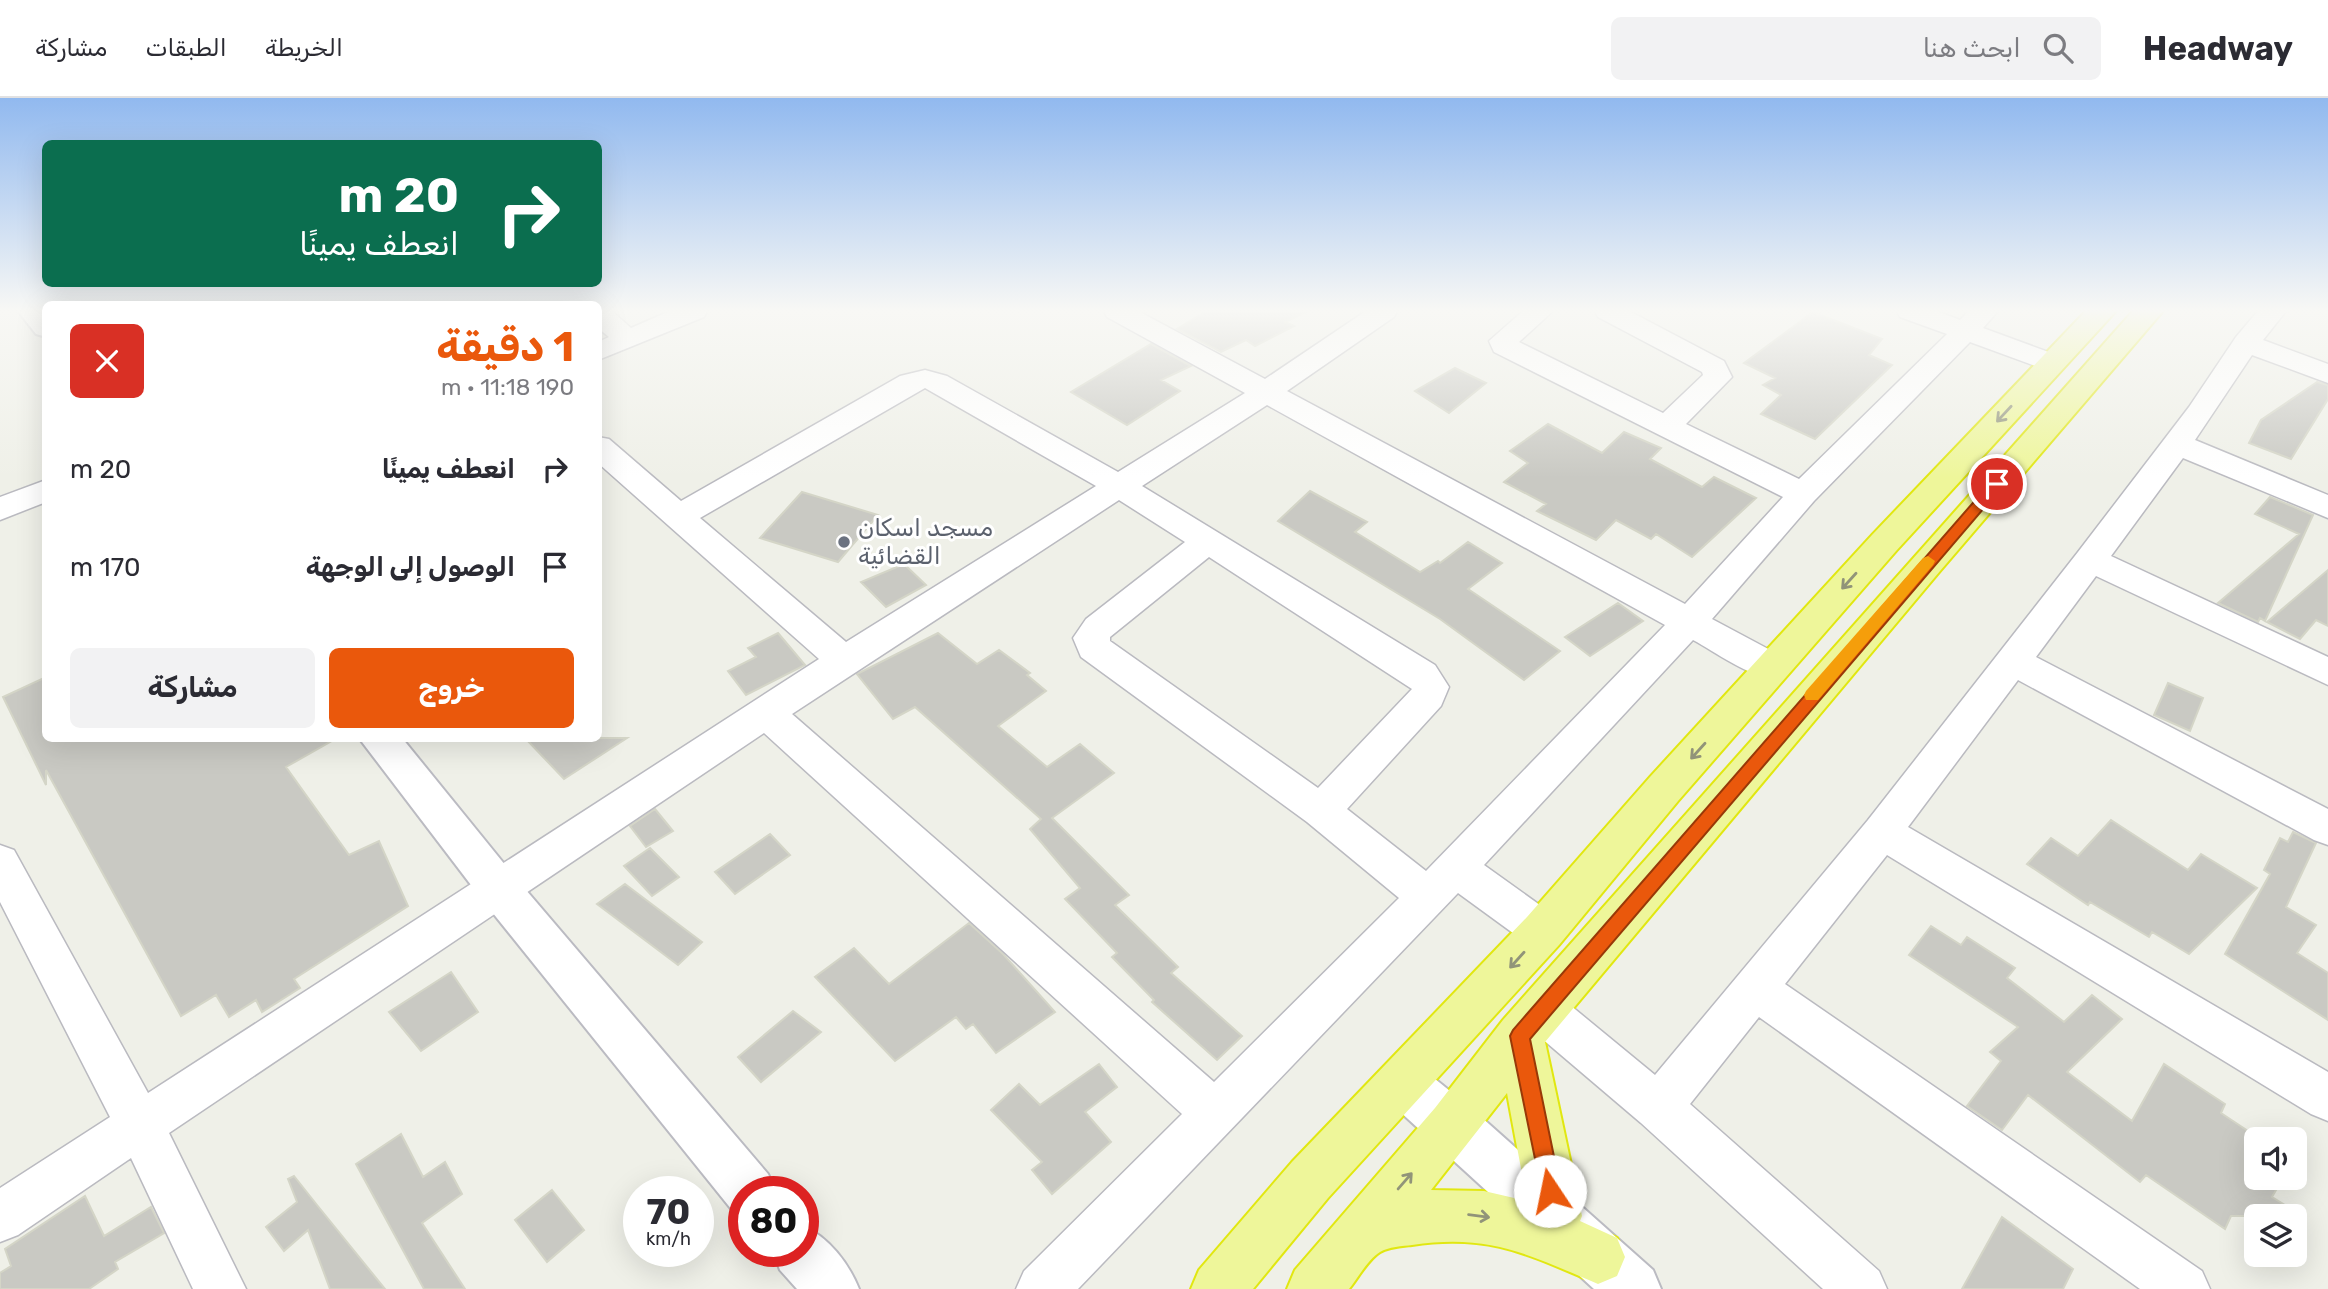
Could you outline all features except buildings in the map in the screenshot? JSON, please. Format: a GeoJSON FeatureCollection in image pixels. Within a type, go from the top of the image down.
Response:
{"type":"FeatureCollection","features":[{"type":"Feature","properties":{"kind":"highway"},"geometry":{"type":"LineString","coordinates":[[1218,1289],[1310,1180],[1543,931],[1772,667],[2049,367]]}},
{"type":"Feature","properties":{"kind":"highway"},"geometry":{"type":"LineString","coordinates":[[1314,1289],[1453,1125],[1531,1024],[1892,603],[2101,367]]}},
{"type":"Feature","properties":{"kind":"highway"},"geometry":{"type":"LineString","coordinates":[[1531,1024],[1556,1216]]}},
{"type":"Feature","properties":{"kind":"highway"},"geometry":{"type":"LineString","coordinates":[[1364,1229],[1401,1219],[1440,1214],[1479,1215],[1519,1223],[1559,1237],[1616,1273]]}},
{"type":"Feature","properties":{"kind":"street"},"geometry":{"type":"LineString","coordinates":[[1218,367],[1772,667]]}},
{"type":"Feature","properties":{"kind":"street"},"geometry":{"type":"LineString","coordinates":[[0,1217],[141,1127],[767,712],[1121,487],[1304,367]]}},
{"type":"Feature","properties":{"kind":"street"},"geometry":{"type":"LineString","coordinates":[[1546,367],[1803,494]]}},
{"type":"Feature","properties":{"kind":"street"},"geometry":{"type":"LineString","coordinates":[[1666,426],[1718,377],[1713,367]]}},
{"type":"Feature","properties":{"kind":"street"},"geometry":{"type":"LineString","coordinates":[[1042,1289],[1442,882],[1689,622],[1803,494],[1930,367]]}},
{"type":"Feature","properties":{"kind":"street"},"geometry":{"type":"LineString","coordinates":[[1658,1107],[1882,832],[2177,444],[2230,367]]}},
{"type":"Feature","properties":{"kind":"street"},"geometry":{"type":"LineString","coordinates":[[2308,367],[2328,374]]}},
{"type":"Feature","properties":{"kind":"street"},"geometry":{"type":"LineString","coordinates":[[678,516],[917,379],[937,382],[1121,487],[1422,675],[1431,687],[1427,696],[1321,811]]}},
{"type":"Feature","properties":{"kind":"street"},"geometry":{"type":"LineString","coordinates":[[2177,444],[2328,507]]}},
{"type":"Feature","properties":{"kind":"street"},"geometry":{"type":"LineString","coordinates":[[602,450],[844,662]]}},
{"type":"Feature","properties":{"kind":"street"},"geometry":{"type":"LineString","coordinates":[[0,509],[42,492]]}},
{"type":"Feature","properties":{"kind":"street"},"geometry":{"type":"LineString","coordinates":[[1206,542],[1098,628],[1091,638],[1094,648],[1321,811],[1442,882],[1543,931]]}},
{"type":"Feature","properties":{"kind":"street"},"geometry":{"type":"LineString","coordinates":[[2090,560],[2328,672]]}},
{"type":"Feature","properties":{"kind":"street"},"geometry":{"type":"LineString","coordinates":[[2013,661],[2328,828]]}},
{"type":"Feature","properties":{"kind":"street"},"geometry":{"type":"LineString","coordinates":[[767,712],[1214,1112]]}},
{"type":"Feature","properties":{"kind":"street"},"geometry":{"type":"LineString","coordinates":[[382,742],[499,889],[737,1176]]}},
{"type":"Feature","properties":{"kind":"street"},"geometry":{"type":"LineString","coordinates":[[1882,832],[2328,1098]]}},
{"type":"Feature","properties":{"kind":"street"},"geometry":{"type":"LineString","coordinates":[[0,862],[141,1127],[220,1289]]}},
{"type":"Feature","properties":{"kind":"street"},"geometry":{"type":"LineString","coordinates":[[1754,988],[2184,1289]]}},
{"type":"Feature","properties":{"kind":"street"},"geometry":{"type":"LineString","coordinates":[[1531,1024],[1658,1107],[1861,1289]]}},
{"type":"Feature","properties":{"kind":"street"},"geometry":{"type":"LineString","coordinates":[[1402,1082],[1556,1216],[1616,1273]]}},
{"type":"Feature","properties":{"kind":"street"},"geometry":{"type":"LineString","coordinates":[[813,1267],[832,1289]]}},
{"type":"Feature","properties":{"kind":"slow traffic"},"geometry":{"type":"LineString","coordinates":[[1812,695],[1928,561]]}},
{"type":"Feature","properties":{"kind":"place","name":"مسجد اسكان القضائية"},"geometry":{"type":"Point","coordinates":[844,542]}},
{"type":"Feature","properties":{"kind":"route"},"geometry":{"type":"LineString","coordinates":[[1550,1191],[1520,1036],[1997,484]]}}]}
